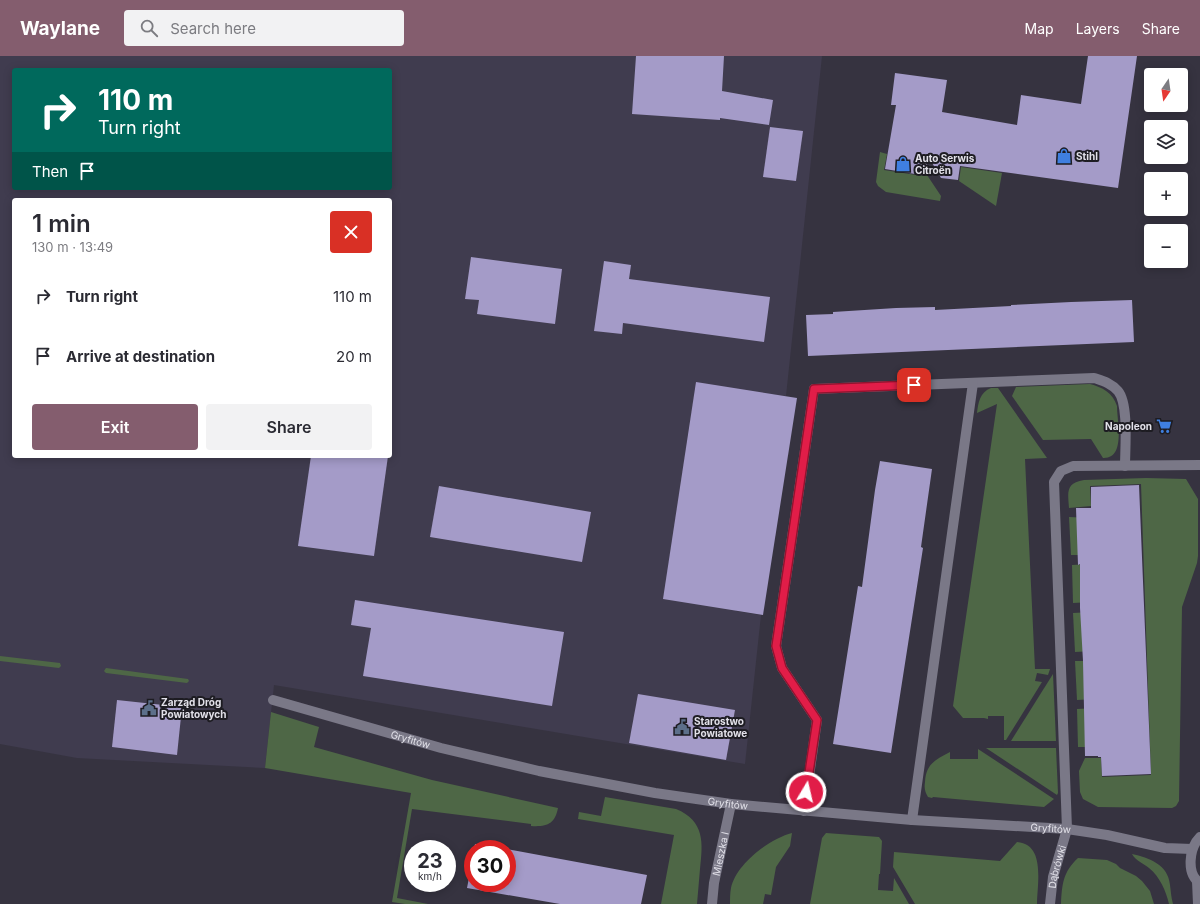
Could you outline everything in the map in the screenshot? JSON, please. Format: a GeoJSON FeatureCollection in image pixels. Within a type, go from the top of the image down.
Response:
{"type":"FeatureCollection","features":[{"type":"Feature","properties":{"kind":"street"},"geometry":{"type":"LineString","coordinates":[[804,810],[817,720],[782,668],[776,646],[814,389],[1094,378],[1108,383],[1119,392],[1123,401],[1125,411],[1125,466]]}},
{"type":"Feature","properties":{"kind":"street"},"geometry":{"type":"LineString","coordinates":[[912,820],[973,383]]}},
{"type":"Feature","properties":{"kind":"street","name":"Dąbrówki"},"geometry":{"type":"LineString","coordinates":[[1050,904],[1053,877],[1067,830],[1054,482],[1061,471],[1073,466],[1200,466]]}},
{"type":"Feature","properties":{"kind":"street","name":"Gryfitów"},"geometry":{"type":"LineString","coordinates":[[273,700],[441,748],[538,771],[655,793],[731,804],[912,820],[1067,830],[1107,835],[1165,848],[1192,849]]}},
{"type":"Feature","properties":{"kind":"street","name":"Mieszka I"},"geometry":{"type":"LineString","coordinates":[[712,904],[714,883],[731,804]]}},
{"type":"Feature","properties":{"kind":"street"},"geometry":{"type":"LineString","coordinates":[[1198,904],[1198,882],[1192,871],[1190,860],[1192,849],[1200,837]]}},
{"type":"Feature","properties":{"kind":"shaded area"},"geometry":{"type":"Polygon","coordinates":[[[0,56],[822,56],[786,396],[769,394],[736,611],[761,615],[745,764],[274,685],[265,768],[77,758],[0,744],[0,56]]]}},
{"type":"Feature","properties":{"kind":"green space"},"geometry":{"type":"Polygon","coordinates":[[[880,152],[887,154],[884,170],[916,175],[923,169],[941,196],[940,201],[886,192],[878,186],[876,182],[880,152]]]}},
{"type":"Feature","properties":{"kind":"green space"},"geometry":{"type":"Polygon","coordinates":[[[961,167],[1002,173],[996,206],[959,181],[961,167]]]}},
{"type":"Feature","properties":{"kind":"green space"},"geometry":{"type":"Polygon","coordinates":[[[1090,384],[1099,387],[1110,394],[1117,406],[1119,429],[1118,446],[1110,457],[1103,458],[1091,439],[1043,440],[1012,396],[1016,387],[1090,384]]]}},
{"type":"Feature","properties":{"kind":"green space"},"geometry":{"type":"Polygon","coordinates":[[[991,388],[998,388],[1047,458],[1025,459],[1035,669],[1050,669],[1048,675],[1037,673],[1035,681],[1042,682],[1006,740],[1004,740],[1004,716],[988,716],[988,719],[963,718],[953,706],[997,404],[977,413],[977,409],[984,392],[991,388]]]}},
{"type":"Feature","properties":{"kind":"green space"},"geometry":{"type":"Polygon","coordinates":[[[1146,478],[1186,479],[1198,499],[1197,563],[1182,607],[1179,801],[1176,806],[1172,808],[1098,807],[1083,799],[1080,792],[1079,771],[1085,758],[1101,758],[1102,777],[1151,775],[1141,484],[1090,486],[1091,506],[1069,508],[1068,493],[1071,486],[1078,481],[1146,478]]]}},
{"type":"Feature","properties":{"kind":"green space"},"geometry":{"type":"Polygon","coordinates":[[[1069,517],[1091,518],[1090,555],[1071,555],[1069,517]]]}},
{"type":"Feature","properties":{"kind":"green space"},"geometry":{"type":"Polygon","coordinates":[[[1090,564],[1092,602],[1073,603],[1072,565],[1090,564]]]}},
{"type":"Feature","properties":{"kind":"green space"},"geometry":{"type":"Polygon","coordinates":[[[1092,612],[1094,651],[1075,652],[1073,613],[1092,612]]]}},
{"type":"Feature","properties":{"kind":"green space"},"geometry":{"type":"Polygon","coordinates":[[[0,656],[60,663],[61,666],[59,668],[0,661],[0,656]]]}},
{"type":"Feature","properties":{"kind":"green space"},"geometry":{"type":"Polygon","coordinates":[[[1075,661],[1094,661],[1096,699],[1077,700],[1075,661]]]}},
{"type":"Feature","properties":{"kind":"green space"},"geometry":{"type":"Polygon","coordinates":[[[106,668],[188,679],[189,681],[187,683],[106,673],[104,671],[106,668]]]}},
{"type":"Feature","properties":{"kind":"green space"},"geometry":{"type":"Polygon","coordinates":[[[1053,674],[1056,741],[1011,741],[1053,674]]]}},
{"type":"Feature","properties":{"kind":"green space"},"geometry":{"type":"Polygon","coordinates":[[[1096,708],[1098,747],[1078,747],[1077,709],[1096,708]]]}},
{"type":"Feature","properties":{"kind":"green space"},"geometry":{"type":"Polygon","coordinates":[[[271,712],[319,727],[314,747],[432,780],[558,808],[555,818],[546,825],[542,826],[531,826],[531,824],[412,809],[407,840],[404,840],[404,856],[397,898],[428,904],[405,904],[392,902],[411,793],[265,768],[271,712]]]}},
{"type":"Feature","properties":{"kind":"green space"},"geometry":{"type":"Polygon","coordinates":[[[986,748],[1056,748],[1057,795],[986,748]]]}},
{"type":"Feature","properties":{"kind":"green space"},"geometry":{"type":"Polygon","coordinates":[[[978,749],[1054,799],[1044,807],[928,797],[925,792],[925,784],[927,771],[932,763],[950,752],[950,759],[978,759],[978,749]]]}},
{"type":"Feature","properties":{"kind":"green space"},"geometry":{"type":"Polygon","coordinates":[[[605,797],[676,809],[692,820],[697,826],[700,834],[702,850],[697,904],[661,904],[674,835],[578,819],[579,812],[601,816],[605,797]]]}},
{"type":"Feature","properties":{"kind":"green space"},"geometry":{"type":"Polygon","coordinates":[[[792,833],[790,846],[776,867],[771,895],[765,894],[763,904],[730,904],[731,890],[734,879],[739,870],[764,847],[783,836],[792,833]]]}},
{"type":"Feature","properties":{"kind":"green space"},"geometry":{"type":"Polygon","coordinates":[[[826,833],[879,837],[882,841],[878,890],[893,891],[894,878],[909,904],[810,904],[822,838],[826,833]]]}},
{"type":"Feature","properties":{"kind":"green space"},"geometry":{"type":"Polygon","coordinates":[[[1017,842],[1026,844],[1036,857],[1038,867],[1037,904],[915,904],[893,867],[894,852],[1000,861],[1017,842]]]}},
{"type":"Feature","properties":{"kind":"green space"},"geometry":{"type":"Polygon","coordinates":[[[1132,854],[1151,860],[1162,867],[1168,878],[1173,904],[1169,904],[1164,889],[1156,876],[1132,854]]]}},
{"type":"Feature","properties":{"kind":"green space"},"geometry":{"type":"Polygon","coordinates":[[[1078,858],[1107,860],[1136,876],[1150,891],[1154,904],[1061,904],[1062,890],[1066,873],[1078,858]]]}},
{"type":"Feature","properties":{"kind":"building"},"geometry":{"type":"Polygon","coordinates":[[[636,56],[724,56],[722,91],[773,100],[769,125],[720,118],[720,120],[632,114],[636,56]]]}},
{"type":"Feature","properties":{"kind":"building"},"geometry":{"type":"Polygon","coordinates":[[[1088,56],[1137,56],[1118,188],[960,166],[958,180],[941,178],[931,161],[915,174],[885,169],[896,105],[891,105],[895,73],[947,80],[942,112],[1017,125],[1021,95],[1081,104],[1088,56]]]}},
{"type":"Feature","properties":{"kind":"building"},"geometry":{"type":"Polygon","coordinates":[[[770,127],[803,131],[796,181],[763,177],[770,127]]]}},
{"type":"Feature","properties":{"kind":"building"},"geometry":{"type":"Polygon","coordinates":[[[471,257],[562,269],[555,324],[477,314],[479,300],[465,299],[471,257]]]}},
{"type":"Feature","properties":{"kind":"building"},"geometry":{"type":"Polygon","coordinates":[[[604,261],[631,265],[629,279],[770,297],[764,342],[623,323],[622,334],[594,331],[604,261]]]}},
{"type":"Feature","properties":{"kind":"building"},"geometry":{"type":"Polygon","coordinates":[[[1132,300],[1134,342],[808,356],[806,315],[896,308],[935,307],[935,310],[1132,300]]]}},
{"type":"Feature","properties":{"kind":"building"},"geometry":{"type":"Polygon","coordinates":[[[696,382],[797,398],[763,615],[663,599],[696,382]]]}},
{"type":"Feature","properties":{"kind":"building"},"geometry":{"type":"Polygon","coordinates":[[[311,458],[388,458],[374,556],[298,546],[311,458]]]}},
{"type":"Feature","properties":{"kind":"building"},"geometry":{"type":"Polygon","coordinates":[[[880,461],[932,469],[921,547],[923,548],[891,753],[833,744],[858,586],[862,587],[880,461]]]}},
{"type":"Feature","properties":{"kind":"building"},"geometry":{"type":"Polygon","coordinates":[[[1139,485],[1151,774],[1102,776],[1101,757],[1085,756],[1080,564],[1078,565],[1076,508],[1091,508],[1091,487],[1139,485]]]}},
{"type":"Feature","properties":{"kind":"building"},"geometry":{"type":"Polygon","coordinates":[[[439,486],[591,512],[582,562],[430,537],[439,486]]]}},
{"type":"Feature","properties":{"kind":"building"},"geometry":{"type":"Polygon","coordinates":[[[355,600],[564,632],[552,706],[363,676],[371,628],[351,625],[355,600]]]}},
{"type":"Feature","properties":{"kind":"building","name":"Starostwo Powiatowe"},"geometry":{"type":"Polygon","coordinates":[[[638,694],[735,710],[726,760],[629,743],[638,694]]]}},
{"type":"Feature","properties":{"kind":"building"},"geometry":{"type":"Polygon","coordinates":[[[117,700],[182,707],[177,755],[112,747],[117,700]]]}},
{"type":"Feature","properties":{"kind":"building"},"geometry":{"type":"Polygon","coordinates":[[[516,851],[647,875],[641,904],[560,904],[490,892],[516,892],[516,851]]]}},
{"type":"Feature","properties":{"kind":"place","name":"Stihl"},"geometry":{"type":"Point","coordinates":[1064,156]}},
{"type":"Feature","properties":{"kind":"place","name":"Auto Serwis Citroën"},"geometry":{"type":"Point","coordinates":[903,164]}},
{"type":"Feature","properties":{"kind":"place","name":"Napoleon"},"geometry":{"type":"Point","coordinates":[1164,426]}},
{"type":"Feature","properties":{"kind":"place","name":"Zarząd Dróg Powiatowych"},"geometry":{"type":"Point","coordinates":[149,708]}},
{"type":"Feature","properties":{"kind":"place","name":"Starostwo Powiatowe"},"geometry":{"type":"Point","coordinates":[682,727]}},
{"type":"Feature","properties":{"kind":"route"},"geometry":{"type":"LineString","coordinates":[[806,792],[817,720],[782,668],[776,646],[814,389],[914,385]]}}]}
